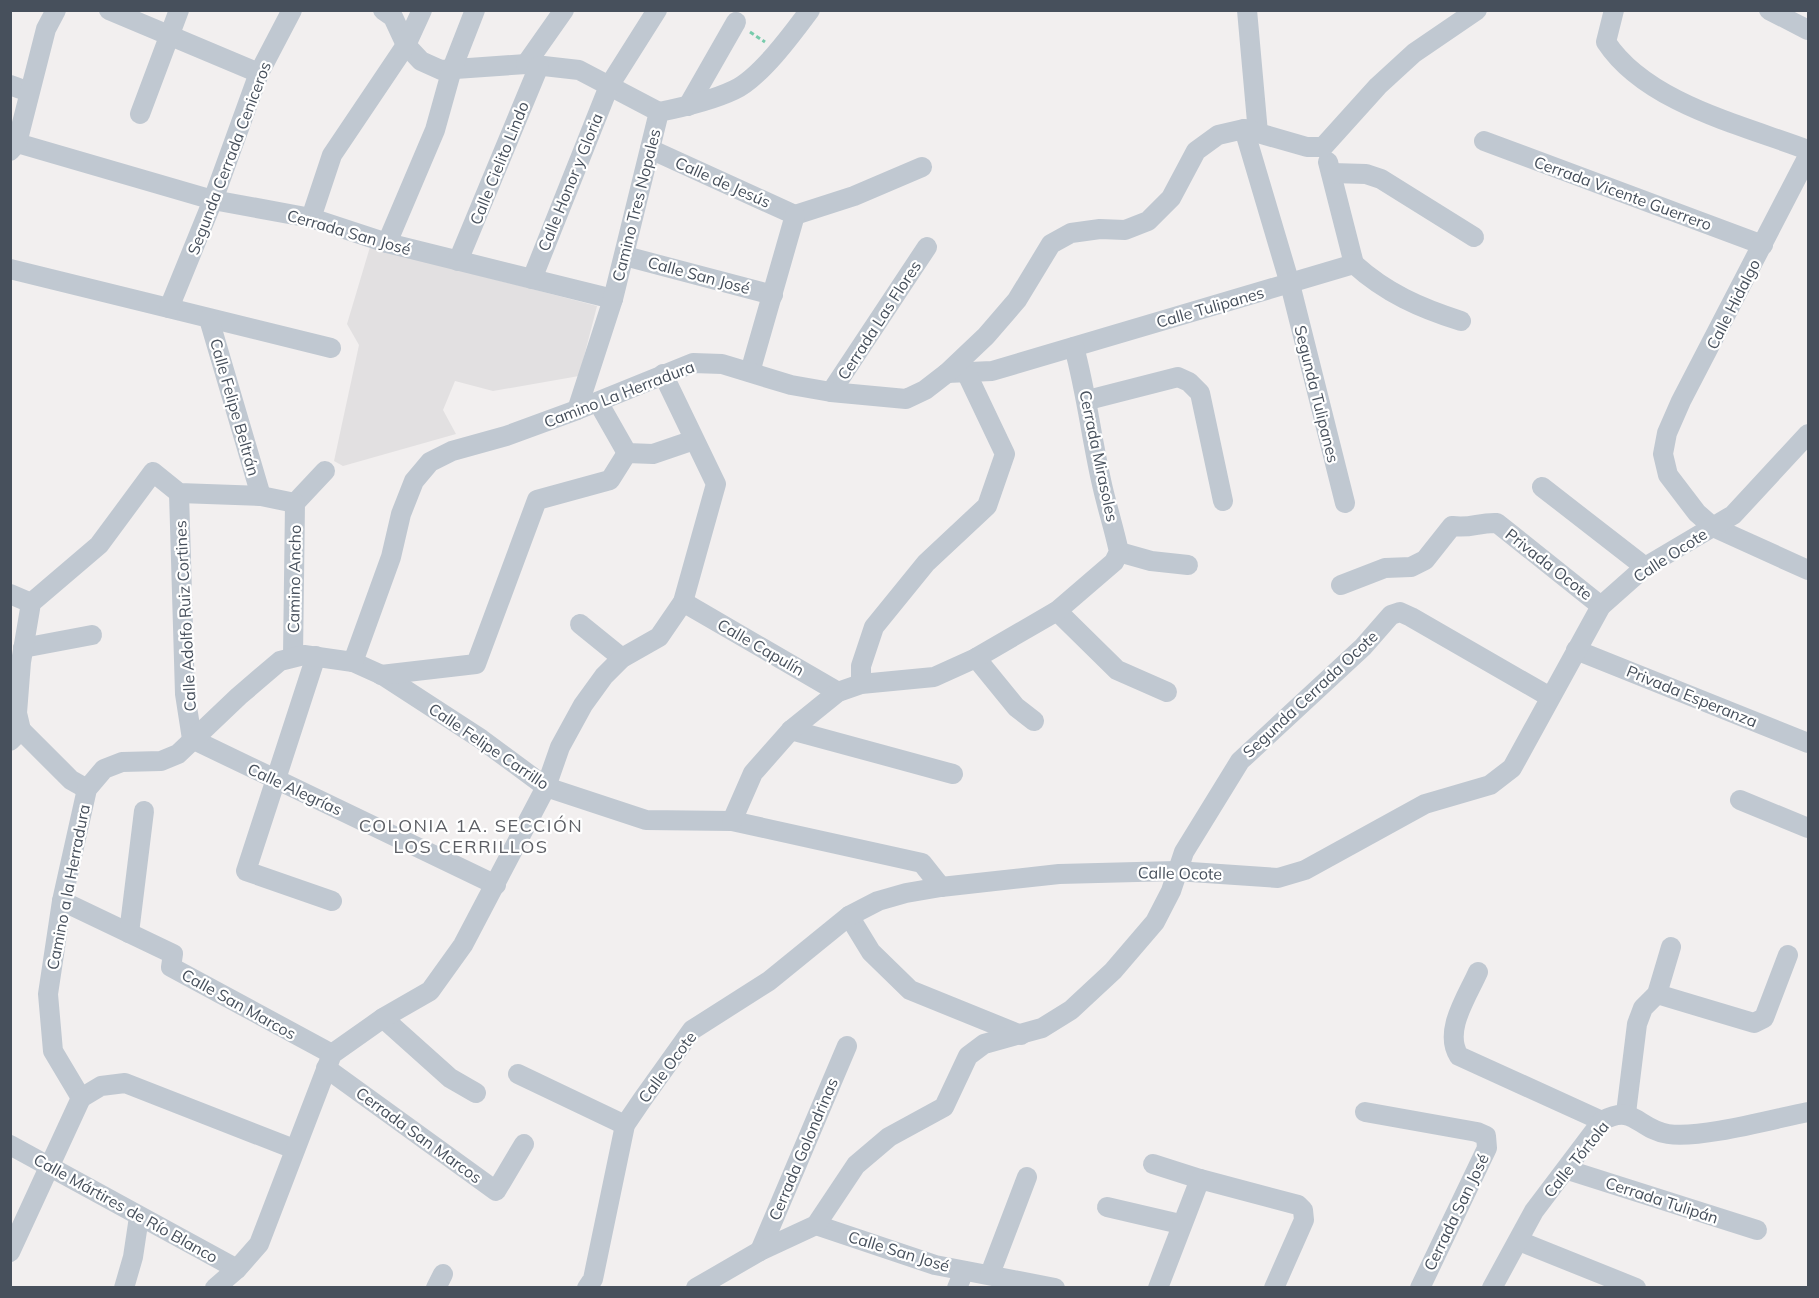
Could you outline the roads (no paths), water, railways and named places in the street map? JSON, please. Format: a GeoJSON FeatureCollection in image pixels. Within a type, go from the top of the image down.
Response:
{"type":"FeatureCollection","features":[{"type":"Feature","properties":{"kind":"street","name":"Cerrada San José"},"geometry":{"type":"LineString","coordinates":[[56,10],[20,89],[14,147],[213,200],[311,218],[387,243],[613,299]]}},
{"type":"Feature","properties":{"kind":"street"},"geometry":{"type":"LineString","coordinates":[[109,10],[259,73]]}},
{"type":"Feature","properties":{"kind":"street"},"geometry":{"type":"LineString","coordinates":[[140,114],[179,10]]}},
{"type":"Feature","properties":{"kind":"street","name":"Segunda Cerrada Ceniceros"},"geometry":{"type":"LineString","coordinates":[[169,308],[213,200],[259,73],[292,10]]}},
{"type":"Feature","properties":{"kind":"street"},"geometry":{"type":"LineString","coordinates":[[383,10],[393,17],[406,45],[421,61],[441,70],[532,65],[579,70],[659,112]]}},
{"type":"Feature","properties":{"kind":"street"},"geometry":{"type":"LineString","coordinates":[[311,218],[332,155],[406,45],[422,10]]}},
{"type":"Feature","properties":{"kind":"street"},"geometry":{"type":"LineString","coordinates":[[387,243],[435,130],[452,69],[475,10]]}},
{"type":"Feature","properties":{"kind":"street","name":"Calle Cielito Lindo"},"geometry":{"type":"LineString","coordinates":[[458,261],[532,65],[564,10]]}},
{"type":"Feature","properties":{"kind":"street","name":"Calle Honor y Gloria"},"geometry":{"type":"LineString","coordinates":[[532,279],[609,86],[657,10]]}},
{"type":"Feature","properties":{"kind":"street","name":"Camino Tres Nopales"},"geometry":{"type":"LineString","coordinates":[[577,410],[625,256],[659,112],[688,106],[736,90],[778,52],[810,10]]}},
{"type":"Feature","properties":{"kind":"street","name":"Segunda Tulipanes"},"geometry":{"type":"LineString","coordinates":[[1247,10],[1251,131],[1345,503]]}},
{"type":"Feature","properties":{"kind":"street"},"geometry":{"type":"LineString","coordinates":[[1251,131],[1307,147],[1323,147],[1378,86],[1414,53],[1477,10]]}},
{"type":"Feature","properties":{"kind":"street"},"geometry":{"type":"LineString","coordinates":[[1614,10],[1606,42],[1618,60],[1644,82],[1666,96],[1809,150]]}},
{"type":"Feature","properties":{"kind":"street"},"geometry":{"type":"LineString","coordinates":[[1769,10],[1809,30]]}},
{"type":"Feature","properties":{"kind":"street"},"geometry":{"type":"LineString","coordinates":[[688,106],[736,22]]}},
{"type":"Feature","properties":{"kind":"street","name":"Camino La Herradura"},"geometry":{"type":"LineString","coordinates":[[352,662],[391,557],[401,514],[414,481],[430,462],[452,451],[506,436],[577,410],[693,363],[722,364],[791,385],[831,392],[906,399],[956,373],[1017,300],[1052,244],[1071,233],[1100,229],[1125,230],[1148,221],[1171,198],[1196,151],[1218,135],[1251,131]]}},
{"type":"Feature","properties":{"kind":"street","name":"Cerrada Vicente Guerrero"},"geometry":{"type":"LineString","coordinates":[[1484,141],[1763,245]]}},
{"type":"Feature","properties":{"kind":"street"},"geometry":{"type":"LineString","coordinates":[[1323,147],[1332,173],[1354,264],[1396,297],[1414,306],[1461,321]]}},
{"type":"Feature","properties":{"kind":"street","name":"Calle de Jesús"},"geometry":{"type":"LineString","coordinates":[[650,149],[795,215]]}},
{"type":"Feature","properties":{"kind":"street","name":"Calle Hidalgo"},"geometry":{"type":"LineString","coordinates":[[1713,527],[1697,513],[1668,475],[1663,454],[1667,433],[1809,156]]}},
{"type":"Feature","properties":{"kind":"street"},"geometry":{"type":"LineString","coordinates":[[750,372],[795,215],[854,196],[922,168]]}},
{"type":"Feature","properties":{"kind":"street"},"geometry":{"type":"LineString","coordinates":[[1332,173],[1366,174],[1381,179],[1474,237]]}},
{"type":"Feature","properties":{"kind":"street","name":"Cerrada Las Flores"},"geometry":{"type":"LineString","coordinates":[[831,392],[927,247]]}},
{"type":"Feature","properties":{"kind":"street","name":"Calle San José"},"geometry":{"type":"LineString","coordinates":[[625,256],[773,295]]}},
{"type":"Feature","properties":{"kind":"street","name":"Calle Tulipanes"},"geometry":{"type":"LineString","coordinates":[[956,373],[992,372],[1354,264]]}},
{"type":"Feature","properties":{"kind":"street"},"geometry":{"type":"LineString","coordinates":[[10,269],[331,348]]}},
{"type":"Feature","properties":{"kind":"street","name":"Calle Felipe Beltrán"},"geometry":{"type":"LineString","coordinates":[[209,319],[261,496]]}},
{"type":"Feature","properties":{"kind":"street","name":"Cerrada Mirasoles"},"geometry":{"type":"LineString","coordinates":[[1074,347],[1088,400],[1088,413],[1101,482],[1119,552]]}},
{"type":"Feature","properties":{"kind":"street"},"geometry":{"type":"LineString","coordinates":[[861,684],[861,666],[874,627],[926,563],[987,506],[1005,454],[956,373]]}},
{"type":"Feature","properties":{"kind":"street"},"geometry":{"type":"LineString","coordinates":[[329,1061],[383,1018],[430,991],[463,945],[496,885],[546,787],[560,747],[583,705],[604,676],[622,658],[659,637],[683,602],[716,484],[663,374]]}},
{"type":"Feature","properties":{"kind":"street"},"geometry":{"type":"LineString","coordinates":[[1088,400],[1178,377],[1189,382],[1200,393],[1223,501]]}},
{"type":"Feature","properties":{"kind":"street"},"geometry":{"type":"LineString","coordinates":[[598,402],[627,453]]}},
{"type":"Feature","properties":{"kind":"street","name":"Calle Ocote"},"geometry":{"type":"LineString","coordinates":[[587,1287],[593,1279],[625,1125],[692,1030],[769,981],[849,916],[878,901],[941,886],[1059,874],[1176,871],[1278,878],[1305,870],[1425,804],[1490,784],[1512,768],[1602,606],[1645,567],[1733,515],[1809,434]]}},
{"type":"Feature","properties":{"kind":"street"},"geometry":{"type":"LineString","coordinates":[[627,453],[653,454],[694,440]]}},
{"type":"Feature","properties":{"kind":"street"},"geometry":{"type":"LineString","coordinates":[[381,675],[476,664],[537,500],[610,480],[627,453]]}},
{"type":"Feature","properties":{"kind":"street","name":"Camino Ancho"},"geometry":{"type":"LineString","coordinates":[[325,471],[295,503],[304,655],[275,780],[246,871],[332,901]]}},
{"type":"Feature","properties":{"kind":"street"},"geometry":{"type":"LineString","coordinates":[[87,789],[71,780],[15,724],[18,656],[31,603],[99,545],[153,472],[179,493]]}},
{"type":"Feature","properties":{"kind":"street"},"geometry":{"type":"LineString","coordinates":[[1542,487],[1645,567]]}},
{"type":"Feature","properties":{"kind":"street","name":"Camino Ancho"},"geometry":{"type":"LineString","coordinates":[[179,493],[261,496],[295,503]]}},
{"type":"Feature","properties":{"kind":"street","name":"Calle Adolfo Ruiz Cortines"},"geometry":{"type":"LineString","coordinates":[[179,493],[185,694],[192,739]]}},
{"type":"Feature","properties":{"kind":"street","name":"Privada Ocote"},"geometry":{"type":"LineString","coordinates":[[1341,585],[1385,568],[1411,567],[1425,560],[1452,526],[1468,528],[1487,522],[1497,523],[1602,606]]}},
{"type":"Feature","properties":{"kind":"street"},"geometry":{"type":"LineString","coordinates":[[1713,527],[1809,570]]}},
{"type":"Feature","properties":{"kind":"street"},"geometry":{"type":"LineString","coordinates":[[732,821],[753,772],[791,730],[838,692],[861,684],[934,677],[976,658],[1057,611],[1114,562],[1119,552],[1151,561],[1188,565]]}},
{"type":"Feature","properties":{"kind":"street"},"geometry":{"type":"LineString","coordinates":[[10,594],[31,603]]}},
{"type":"Feature","properties":{"kind":"street","name":"Calle Capulín"},"geometry":{"type":"LineString","coordinates":[[683,602],[838,692]]}},
{"type":"Feature","properties":{"kind":"street"},"geometry":{"type":"LineString","coordinates":[[1057,611],[1117,670],[1167,692]]}},
{"type":"Feature","properties":{"kind":"street","name":"Segunda Cerrada Ocote"},"geometry":{"type":"LineString","coordinates":[[816,1225],[856,1165],[889,1137],[944,1107],[968,1056],[984,1044],[1042,1028],[1071,1010],[1113,971],[1155,922],[1171,891],[1176,871],[1208,808],[1240,760],[1363,647],[1391,615],[1400,612],[1411,617],[1550,697]]}},
{"type":"Feature","properties":{"kind":"street"},"geometry":{"type":"LineString","coordinates":[[580,624],[622,658]]}},
{"type":"Feature","properties":{"kind":"street"},"geometry":{"type":"LineString","coordinates":[[18,656],[92,635]]}},
{"type":"Feature","properties":{"kind":"street","name":"Privada Esperanza"},"geometry":{"type":"LineString","coordinates":[[1576,650],[1809,743]]}},
{"type":"Feature","properties":{"kind":"street"},"geometry":{"type":"LineString","coordinates":[[304,655],[352,662]]}},
{"type":"Feature","properties":{"kind":"street","name":"Camino a la Herradura"},"geometry":{"type":"LineString","coordinates":[[81,1098],[53,1051],[48,994],[62,901],[87,789],[104,769],[122,762],[161,761],[178,754],[280,661],[304,655]]}},
{"type":"Feature","properties":{"kind":"street"},"geometry":{"type":"LineString","coordinates":[[976,658],[1016,707],[1034,721]]}},
{"type":"Feature","properties":{"kind":"street","name":"Calle Felipe Carrillo"},"geometry":{"type":"LineString","coordinates":[[352,662],[381,675],[481,739],[546,787],[646,820],[732,821],[922,863],[941,886]]}},
{"type":"Feature","properties":{"kind":"street"},"geometry":{"type":"LineString","coordinates":[[791,730],[953,774]]}},
{"type":"Feature","properties":{"kind":"street","name":"Calle Alegrías"},"geometry":{"type":"LineString","coordinates":[[192,739],[496,885]]}},
{"type":"Feature","properties":{"kind":"street"},"geometry":{"type":"LineString","coordinates":[[1740,800],[1809,828]]}},
{"type":"Feature","properties":{"kind":"street"},"geometry":{"type":"LineString","coordinates":[[129,933],[144,811]]}},
{"type":"Feature","properties":{"kind":"street","name":"Calle San Marcos"},"geometry":{"type":"LineString","coordinates":[[62,901],[173,954],[171,967],[329,1061]]}},
{"type":"Feature","properties":{"kind":"street"},"geometry":{"type":"LineString","coordinates":[[849,916],[872,952],[910,990],[1021,1035]]}},
{"type":"Feature","properties":{"kind":"street"},"geometry":{"type":"LineString","coordinates":[[1626,1113],[1636,1024],[1643,1008],[1657,994],[1671,947]]}},
{"type":"Feature","properties":{"kind":"street"},"geometry":{"type":"LineString","coordinates":[[1657,994],[1754,1023],[1764,1018],[1788,955]]}},
{"type":"Feature","properties":{"kind":"street"},"geometry":{"type":"LineString","coordinates":[[1478,972],[1454,1029],[1452,1046],[1459,1056],[1602,1121]]}},
{"type":"Feature","properties":{"kind":"street"},"geometry":{"type":"LineString","coordinates":[[383,1018],[450,1078],[476,1093]]}},
{"type":"Feature","properties":{"kind":"street","name":"Cerrada Golondrinas"},"geometry":{"type":"LineString","coordinates":[[760,1251],[847,1046]]}},
{"type":"Feature","properties":{"kind":"street","name":"Cerrada San Marcos"},"geometry":{"type":"LineString","coordinates":[[329,1061],[496,1191],[524,1144]]}},
{"type":"Feature","properties":{"kind":"street","name":"Calle Mártires de Río Blanco"},"geometry":{"type":"LineString","coordinates":[[10,1145],[51,1165],[139,1217],[237,1269],[259,1244],[329,1061]]}},
{"type":"Feature","properties":{"kind":"street"},"geometry":{"type":"LineString","coordinates":[[518,1074],[625,1125]]}},
{"type":"Feature","properties":{"kind":"street"},"geometry":{"type":"LineString","coordinates":[[10,1252],[81,1098],[101,1086],[125,1083],[294,1149]]}},
{"type":"Feature","properties":{"kind":"street","name":"Cerrada San José"},"geometry":{"type":"LineString","coordinates":[[1365,1112],[1477,1132],[1486,1136],[1487,1148],[1420,1287]]}},
{"type":"Feature","properties":{"kind":"street","name":"Calle Tórtola"},"geometry":{"type":"LineString","coordinates":[[1492,1287],[1534,1211],[1568,1170],[1602,1121],[1614,1114],[1626,1113],[1647,1128],[1667,1134],[1688,1135],[1809,1112]]}},
{"type":"Feature","properties":{"kind":"street"},"geometry":{"type":"LineString","coordinates":[[1154,1164],[1200,1179],[1298,1204],[1303,1210],[1304,1220],[1274,1287]]}},
{"type":"Feature","properties":{"kind":"street","name":"Cerrada Tulipán"},"geometry":{"type":"LineString","coordinates":[[1568,1170],[1757,1230]]}},
{"type":"Feature","properties":{"kind":"street"},"geometry":{"type":"LineString","coordinates":[[990,1274],[1027,1177]]}},
{"type":"Feature","properties":{"kind":"street"},"geometry":{"type":"LineString","coordinates":[[1158,1287],[1180,1224],[1200,1179]]}},
{"type":"Feature","properties":{"kind":"street"},"geometry":{"type":"LineString","coordinates":[[1107,1207],[1180,1224]]}},
{"type":"Feature","properties":{"kind":"street"},"geometry":{"type":"LineString","coordinates":[[124,1287],[133,1257],[139,1217]]}},
{"type":"Feature","properties":{"kind":"street"},"geometry":{"type":"LineString","coordinates":[[696,1287],[760,1251],[816,1225]]}},
{"type":"Feature","properties":{"kind":"street","name":"Calle San José"},"geometry":{"type":"LineString","coordinates":[[816,1225],[935,1265],[961,1279],[990,1274],[1043,1286]]}},
{"type":"Feature","properties":{"kind":"street"},"geometry":{"type":"LineString","coordinates":[[1519,1241],[1636,1287]]}},
{"type":"Feature","properties":{"kind":"street"},"geometry":{"type":"LineString","coordinates":[[215,1287],[237,1269]]}},
{"type":"Feature","properties":{"kind":"district","name":"COLONIA 1A. SECCIÓN LOS CERRILLOS"},"geometry":{"type":"Point","coordinates":[471,836]}}]}
